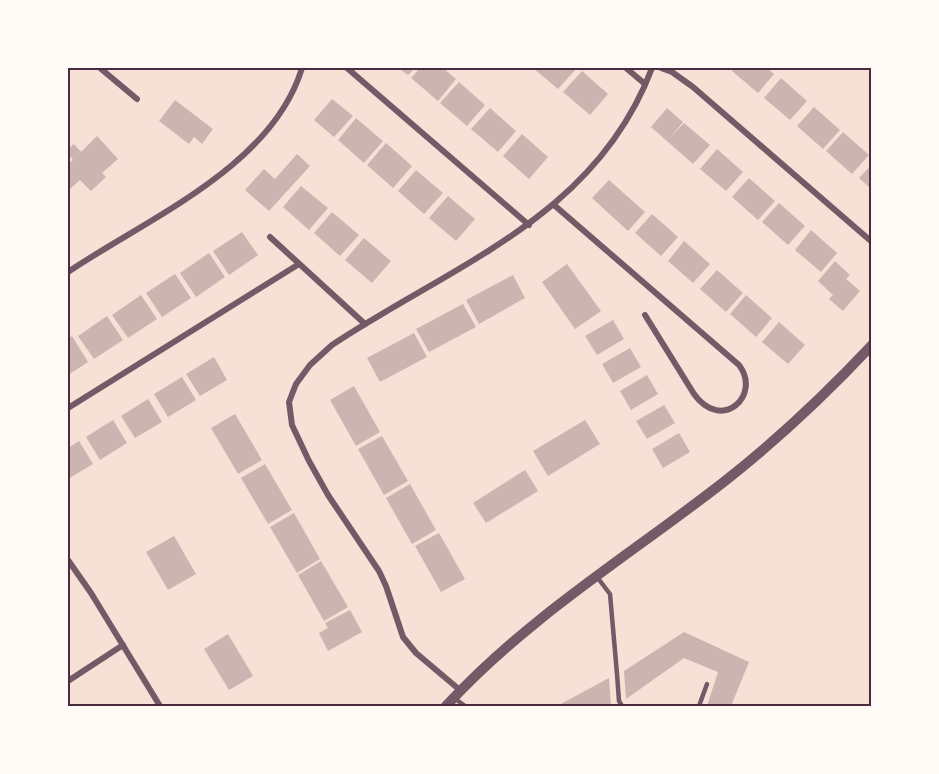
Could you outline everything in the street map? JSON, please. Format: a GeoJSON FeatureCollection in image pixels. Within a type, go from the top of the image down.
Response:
{"type":"FeatureCollection","features":[{"type":"Feature","properties":{"kind":"street"},"geometry":{"type":"LineString","coordinates":[[100,68],[137,99]]}},
{"type":"Feature","properties":{"kind":"street"},"geometry":{"type":"LineString","coordinates":[[68,272],[209,183],[234,164],[273,123],[286,105],[302,68]]}},
{"type":"Feature","properties":{"kind":"street"},"geometry":{"type":"LineString","coordinates":[[347,68],[529,225]]}},
{"type":"Feature","properties":{"kind":"street"},"geometry":{"type":"LineString","coordinates":[[626,68],[645,84]]}},
{"type":"Feature","properties":{"kind":"street"},"geometry":{"type":"LineString","coordinates":[[458,694],[403,637],[379,571],[317,477],[290,416],[289,402],[292,393],[310,365],[332,345],[474,261],[529,225],[554,205],[608,145],[627,118],[652,68]]}},
{"type":"Feature","properties":{"kind":"street"},"geometry":{"type":"LineString","coordinates":[[661,68],[679,76],[693,87],[872,242]]}},
{"type":"Feature","properties":{"kind":"street"},"geometry":{"type":"LineString","coordinates":[[554,205],[739,365],[744,374],[745,383],[744,393],[736,405],[728,410],[716,411],[699,401],[645,315]]}},
{"type":"Feature","properties":{"kind":"street"},"geometry":{"type":"LineString","coordinates":[[270,237],[365,324]]}},
{"type":"Feature","properties":{"kind":"street"},"geometry":{"type":"LineString","coordinates":[[68,408],[299,264]]}},
{"type":"Feature","properties":{"kind":"street"},"geometry":{"type":"LineString","coordinates":[[446,706],[512,642],[596,575],[762,451],[872,345]]}},
{"type":"Feature","properties":{"kind":"street"},"geometry":{"type":"LineString","coordinates":[[68,560],[91,593],[160,706]]}},
{"type":"Feature","properties":{"kind":"street"},"geometry":{"type":"LineString","coordinates":[[68,681],[123,645]]}},
{"type":"Feature","properties":{"kind":"lane"},"geometry":{"type":"LineString","coordinates":[[596,575],[610,594],[618,692],[622,706]]}},
{"type":"Feature","properties":{"kind":"lane"},"geometry":{"type":"LineString","coordinates":[[699,706],[707,684]]}},
{"type":"Feature","properties":{"kind":"lane"},"geometry":{"type":"LineString","coordinates":[[458,694],[465,706]]}},
{"type":"Feature","properties":{"kind":"building"},"geometry":{"type":"Polygon","coordinates":[[[398,68],[415,68],[408,75],[398,68]]]}},
{"type":"Feature","properties":{"kind":"building"},"geometry":{"type":"Polygon","coordinates":[[[420,68],[443,68],[456,79],[438,101],[411,78],[420,68]]]}},
{"type":"Feature","properties":{"kind":"building"},"geometry":{"type":"Polygon","coordinates":[[[533,68],[577,68],[558,89],[533,68]]]}},
{"type":"Feature","properties":{"kind":"building"},"geometry":{"type":"Polygon","coordinates":[[[734,68],[767,68],[774,74],[758,93],[732,71],[734,68]]]}},
{"type":"Feature","properties":{"kind":"building"},"geometry":{"type":"Polygon","coordinates":[[[582,71],[608,94],[590,115],[563,92],[582,71]]]}},
{"type":"Feature","properties":{"kind":"building"},"geometry":{"type":"Polygon","coordinates":[[[781,78],[807,101],[790,120],[764,98],[781,78]]]}},
{"type":"Feature","properties":{"kind":"building"},"geometry":{"type":"Polygon","coordinates":[[[459,82],[485,105],[467,126],[440,103],[459,82]]]}},
{"type":"Feature","properties":{"kind":"building"},"geometry":{"type":"Polygon","coordinates":[[[332,99],[353,116],[334,137],[314,120],[332,99]]]}},
{"type":"Feature","properties":{"kind":"building"},"geometry":{"type":"Polygon","coordinates":[[[175,100],[213,129],[202,144],[194,137],[189,144],[159,121],[175,100]]]}},
{"type":"Feature","properties":{"kind":"building"},"geometry":{"type":"Polygon","coordinates":[[[814,107],[840,130],[823,149],[797,126],[814,107]]]}},
{"type":"Feature","properties":{"kind":"building"},"geometry":{"type":"Polygon","coordinates":[[[490,108],[516,131],[498,152],[471,129],[490,108]]]}},
{"type":"Feature","properties":{"kind":"building"},"geometry":{"type":"Polygon","coordinates":[[[667,108],[683,122],[670,138],[684,123],[710,145],[693,164],[651,127],[667,108]]]}},
{"type":"Feature","properties":{"kind":"building"},"geometry":{"type":"Polygon","coordinates":[[[356,118],[383,141],[364,163],[338,140],[356,118]]]}},
{"type":"Feature","properties":{"kind":"building"},"geometry":{"type":"Polygon","coordinates":[[[843,132],[869,155],[852,174],[826,151],[843,132]]]}},
{"type":"Feature","properties":{"kind":"building"},"geometry":{"type":"Polygon","coordinates":[[[522,134],[548,157],[529,179],[503,156],[522,134]]]}},
{"type":"Feature","properties":{"kind":"building"},"geometry":{"type":"Polygon","coordinates":[[[97,136],[118,159],[102,173],[106,177],[91,191],[80,180],[69,190],[68,164],[73,160],[68,154],[68,149],[74,144],[81,152],[97,136]]]}},
{"type":"Feature","properties":{"kind":"building"},"geometry":{"type":"Polygon","coordinates":[[[386,143],[412,166],[393,188],[367,165],[386,143]]]}},
{"type":"Feature","properties":{"kind":"building"},"geometry":{"type":"Polygon","coordinates":[[[717,149],[743,172],[726,191],[700,169],[717,149]]]}},
{"type":"Feature","properties":{"kind":"building"},"geometry":{"type":"Polygon","coordinates":[[[297,154],[310,166],[269,211],[245,190],[264,169],[275,179],[297,154]]]}},
{"type":"Feature","properties":{"kind":"building"},"geometry":{"type":"Polygon","coordinates":[[[872,164],[872,190],[859,178],[872,164]]]}},
{"type":"Feature","properties":{"kind":"building"},"geometry":{"type":"Polygon","coordinates":[[[416,170],[443,193],[424,214],[398,191],[416,170]]]}},
{"type":"Feature","properties":{"kind":"building"},"geometry":{"type":"Polygon","coordinates":[[[749,178],[775,201],[758,220],[732,197],[749,178]]]}},
{"type":"Feature","properties":{"kind":"building"},"geometry":{"type":"Polygon","coordinates":[[[609,180],[645,212],[628,231],[592,198],[609,180]]]}},
{"type":"Feature","properties":{"kind":"building"},"geometry":{"type":"Polygon","coordinates":[[[301,186],[328,208],[309,230],[283,207],[301,186]]]}},
{"type":"Feature","properties":{"kind":"building"},"geometry":{"type":"Polygon","coordinates":[[[448,196],[475,219],[456,241],[429,218],[448,196]]]}},
{"type":"Feature","properties":{"kind":"building"},"geometry":{"type":"Polygon","coordinates":[[[779,203],[805,226],[788,245],[762,222],[779,203]]]}},
{"type":"Feature","properties":{"kind":"building"},"geometry":{"type":"Polygon","coordinates":[[[332,212],[359,235],[340,256],[314,233],[332,212]]]}},
{"type":"Feature","properties":{"kind":"building"},"geometry":{"type":"Polygon","coordinates":[[[652,214],[678,237],[661,256],[635,233],[652,214]]]}},
{"type":"Feature","properties":{"kind":"building"},"geometry":{"type":"Polygon","coordinates":[[[811,230],[837,253],[821,272],[795,250],[811,230]]]}},
{"type":"Feature","properties":{"kind":"building"},"geometry":{"type":"Polygon","coordinates":[[[242,232],[258,255],[229,275],[213,251],[242,232]]]}},
{"type":"Feature","properties":{"kind":"building"},"geometry":{"type":"Polygon","coordinates":[[[364,238],[391,261],[372,283],[345,260],[364,238]]]}},
{"type":"Feature","properties":{"kind":"building"},"geometry":{"type":"Polygon","coordinates":[[[684,241],[710,264],[693,283],[668,261],[684,241]]]}},
{"type":"Feature","properties":{"kind":"building"},"geometry":{"type":"Polygon","coordinates":[[[209,253],[225,277],[196,297],[180,273],[209,253]]]}},
{"type":"Feature","properties":{"kind":"building"},"geometry":{"type":"Polygon","coordinates":[[[835,261],[850,275],[846,279],[860,291],[843,311],[829,299],[833,295],[818,281],[835,261]]]}},
{"type":"Feature","properties":{"kind":"building"},"geometry":{"type":"Polygon","coordinates":[[[567,264],[601,311],[575,329],[542,282],[567,264]]]}},
{"type":"Feature","properties":{"kind":"building"},"geometry":{"type":"Polygon","coordinates":[[[717,270],[743,293],[726,312],[700,289],[717,270]]]}},
{"type":"Feature","properties":{"kind":"building"},"geometry":{"type":"Polygon","coordinates":[[[175,274],[191,298],[162,317],[146,293],[175,274]]]}},
{"type":"Feature","properties":{"kind":"building"},"geometry":{"type":"Polygon","coordinates":[[[513,275],[525,298],[479,324],[466,300],[513,275]]]}},
{"type":"Feature","properties":{"kind":"building"},"geometry":{"type":"Polygon","coordinates":[[[141,295],[157,319],[128,338],[112,315],[141,295]]]}},
{"type":"Feature","properties":{"kind":"building"},"geometry":{"type":"Polygon","coordinates":[[[746,295],[772,318],[756,337],[730,314],[746,295]]]}},
{"type":"Feature","properties":{"kind":"building"},"geometry":{"type":"Polygon","coordinates":[[[463,304],[476,327],[429,352],[416,329],[463,304]]]}},
{"type":"Feature","properties":{"kind":"building"},"geometry":{"type":"Polygon","coordinates":[[[107,316],[123,340],[94,359],[78,336],[107,316]]]}},
{"type":"Feature","properties":{"kind":"building"},"geometry":{"type":"Polygon","coordinates":[[[613,320],[624,339],[597,355],[585,336],[613,320]]]}},
{"type":"Feature","properties":{"kind":"building"},"geometry":{"type":"Polygon","coordinates":[[[779,322],[805,345],[788,364],[762,342],[779,322]]]}},
{"type":"Feature","properties":{"kind":"building"},"geometry":{"type":"Polygon","coordinates":[[[414,333],[427,357],[380,382],[367,358],[414,333]]]}},
{"type":"Feature","properties":{"kind":"building"},"geometry":{"type":"Polygon","coordinates":[[[72,336],[88,362],[68,375],[68,339],[72,336]]]}},
{"type":"Feature","properties":{"kind":"building"},"geometry":{"type":"Polygon","coordinates":[[[630,348],[641,367],[613,383],[602,364],[630,348]]]}},
{"type":"Feature","properties":{"kind":"building"},"geometry":{"type":"Polygon","coordinates":[[[214,357],[227,380],[200,396],[186,374],[214,357]]]}},
{"type":"Feature","properties":{"kind":"building"},"geometry":{"type":"Polygon","coordinates":[[[647,375],[658,394],[631,410],[620,391],[647,375]]]}},
{"type":"Feature","properties":{"kind":"building"},"geometry":{"type":"Polygon","coordinates":[[[182,377],[196,400],[168,417],[154,394],[182,377]]]}},
{"type":"Feature","properties":{"kind":"building"},"geometry":{"type":"Polygon","coordinates":[[[354,386],[380,432],[356,446],[330,400],[354,386]]]}},
{"type":"Feature","properties":{"kind":"building"},"geometry":{"type":"Polygon","coordinates":[[[148,399],[162,422],[135,438],[121,416],[148,399]]]}},
{"type":"Feature","properties":{"kind":"building"},"geometry":{"type":"Polygon","coordinates":[[[664,405],[675,423],[647,439],[636,421],[664,405]]]}},
{"type":"Feature","properties":{"kind":"building"},"geometry":{"type":"Polygon","coordinates":[[[235,414],[262,460],[238,474],[211,428],[235,414]]]}},
{"type":"Feature","properties":{"kind":"building"},"geometry":{"type":"Polygon","coordinates":[[[113,420],[127,443],[100,460],[86,437],[113,420]]]}},
{"type":"Feature","properties":{"kind":"building"},"geometry":{"type":"Polygon","coordinates":[[[585,420],[600,444],[548,476],[533,451],[585,420]]]}},
{"type":"Feature","properties":{"kind":"building"},"geometry":{"type":"Polygon","coordinates":[[[679,433],[690,452],[663,468],[652,449],[679,433]]]}},
{"type":"Feature","properties":{"kind":"building"},"geometry":{"type":"Polygon","coordinates":[[[382,436],[408,481],[384,495],[358,449],[382,436]]]}},
{"type":"Feature","properties":{"kind":"building"},"geometry":{"type":"Polygon","coordinates":[[[79,441],[93,464],[68,479],[68,448],[79,441]]]}},
{"type":"Feature","properties":{"kind":"building"},"geometry":{"type":"Polygon","coordinates":[[[265,464],[292,510],[268,524],[241,478],[265,464]]]}},
{"type":"Feature","properties":{"kind":"building"},"geometry":{"type":"Polygon","coordinates":[[[525,470],[538,491],[486,523],[473,503],[525,470]]]}},
{"type":"Feature","properties":{"kind":"building"},"geometry":{"type":"Polygon","coordinates":[[[410,484],[436,530],[412,544],[386,498],[410,484]]]}},
{"type":"Feature","properties":{"kind":"building"},"geometry":{"type":"Polygon","coordinates":[[[294,513],[320,559],[297,573],[270,527],[294,513]]]}},
{"type":"Feature","properties":{"kind":"building"},"geometry":{"type":"Polygon","coordinates":[[[439,533],[465,579],[441,592],[415,546],[439,533]]]}},
{"type":"Feature","properties":{"kind":"building"},"geometry":{"type":"Polygon","coordinates":[[[174,536],[196,574],[168,590],[146,552],[174,536]]]}},
{"type":"Feature","properties":{"kind":"building"},"geometry":{"type":"Polygon","coordinates":[[[321,561],[348,607],[324,621],[298,575],[321,561]]]}},
{"type":"Feature","properties":{"kind":"building"},"geometry":{"type":"Polygon","coordinates":[[[350,610],[362,632],[328,651],[319,633],[328,628],[325,623],[350,610]]]}},
{"type":"Feature","properties":{"kind":"building"},"geometry":{"type":"Polygon","coordinates":[[[684,632],[749,662],[731,706],[707,706],[718,672],[684,658],[626,699],[624,671],[684,632]]]}},
{"type":"Feature","properties":{"kind":"building"},"geometry":{"type":"Polygon","coordinates":[[[228,634],[253,676],[229,690],[204,649],[228,634]]]}},
{"type":"Feature","properties":{"kind":"building"},"geometry":{"type":"Polygon","coordinates":[[[609,678],[611,706],[557,706],[609,678]]]}}]}
